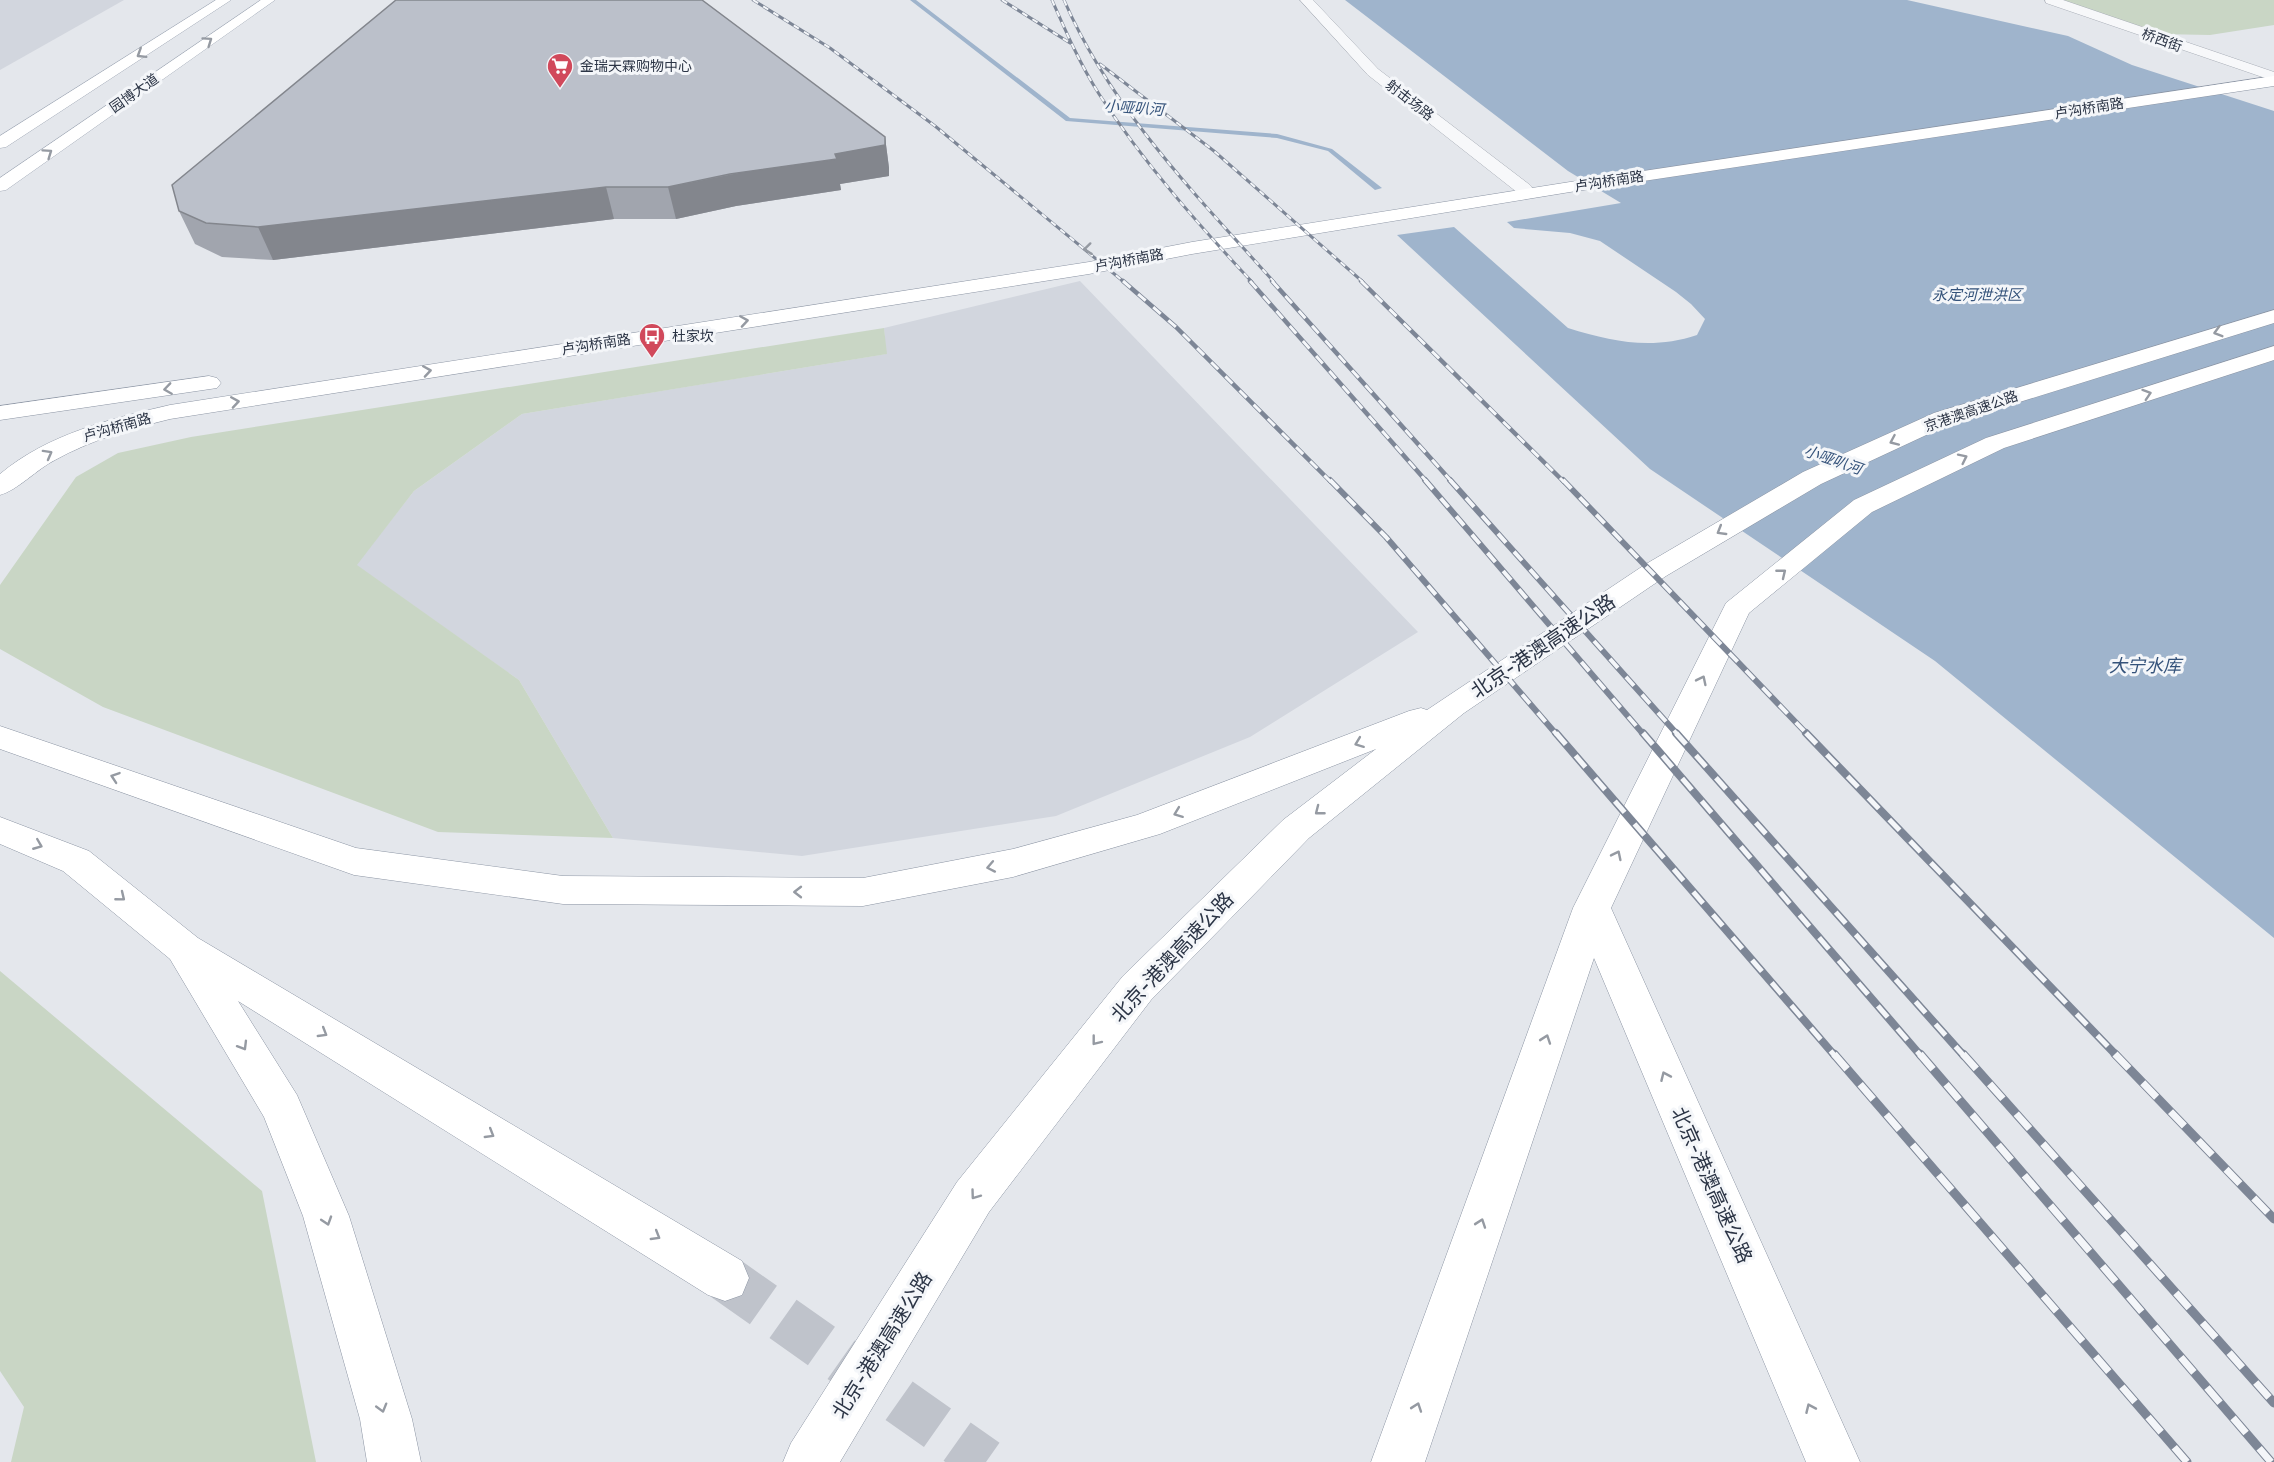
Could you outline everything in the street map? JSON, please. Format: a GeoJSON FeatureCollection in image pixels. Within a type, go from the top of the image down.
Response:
{"type":"FeatureCollection","features":[{"type":"Feature","properties":{"kind":"main road","name":"园博大道"},"geometry":{"type":"LineString","coordinates":[[0,143],[225,0]]}},
{"type":"Feature","properties":{"kind":"main road","name":"园博大道"},"geometry":{"type":"LineString","coordinates":[[0,186],[269,0]]}},
{"type":"Feature","properties":{"kind":"main road","name":"卢沟桥南路"},"geometry":{"type":"LineString","coordinates":[[0,487],[40,459],[76,439],[112,426],[170,412],[1078,270],[1191,248],[1566,185],[2272,76]]}},
{"type":"Feature","properties":{"kind":"main road","name":"卢沟桥南路"},"geometry":{"type":"LineString","coordinates":[[692,310],[1073,251],[1179,239],[1524,189],[1566,185]]}},
{"type":"Feature","properties":{"kind":"main road","name":"京港澳高速公路"},"geometry":{"type":"LineString","coordinates":[[1656,570],[1812,478],[1943,418],[2274,316]]}},
{"type":"Feature","properties":{"kind":"main road"},"geometry":{"type":"LineString","coordinates":[[1398,1462],[1592,908],[1736,609],[1863,506],[1995,443],[2274,353]]}},
{"type":"Feature","properties":{"kind":"main road","name":"卢沟桥南路"},"geometry":{"type":"LineString","coordinates":[[0,413],[226,381]]}},
{"type":"Feature","properties":{"kind":"main road","name":"北京-港澳高速公路"},"geometry":{"type":"LineString","coordinates":[[810,1462],[973,1197],[1137,988],[1296,829],[1453,706],[1656,570]]}},
{"type":"Feature","properties":{"kind":"main road"},"geometry":{"type":"LineString","coordinates":[[0,737],[354,861],[563,890],[863,892],[1013,863],[1147,825],[1453,706]]}},
{"type":"Feature","properties":{"kind":"main road"},"geometry":{"type":"LineString","coordinates":[[0,830],[76,861],[184,948],[725,1278]]}},
{"type":"Feature","properties":{"kind":"main road","name":"北京-港澳高速公路"},"geometry":{"type":"LineString","coordinates":[[1592,908],[1833,1462]]}},
{"type":"Feature","properties":{"kind":"main road"},"geometry":{"type":"LineString","coordinates":[[184,948],[282,1109],[326,1216],[386,1419],[394,1462]]}},
{"type":"Feature","properties":{"kind":"street","name":"射击场路"},"geometry":{"type":"LineString","coordinates":[[1306,0],[1373,72],[1524,189]]}},
{"type":"Feature","properties":{"kind":"street","name":"桥西街"},"geometry":{"type":"LineString","coordinates":[[2051,0],[2272,76]]}},
{"type":"Feature","properties":{"kind":"shaded area"},"geometry":{"type":"Polygon","coordinates":[[[0,0],[124,0],[0,70],[0,0]]]}},
{"type":"Feature","properties":{"kind":"shaded area"},"geometry":{"type":"Polygon","coordinates":[[[1080,281],[1418,632],[1250,737],[1056,816],[802,856],[613,838],[519,680],[356,565],[414,491],[522,414],[886,354],[884,328],[1080,281]]]}},
{"type":"Feature","properties":{"kind":"green space"},"geometry":{"type":"Polygon","coordinates":[[[2063,0],[2274,0],[2274,25],[2210,35],[2159,34],[2063,0]]]}},
{"type":"Feature","properties":{"kind":"green space"},"geometry":{"type":"Polygon","coordinates":[[[884,328],[887,354],[522,414],[414,491],[357,565],[519,680],[613,838],[438,832],[103,707],[0,649],[0,585],[76,477],[118,453],[191,437],[884,328]]]}},
{"type":"Feature","properties":{"kind":"green space"},"geometry":{"type":"Polygon","coordinates":[[[0,971],[262,1191],[316,1462],[11,1462],[24,1407],[0,1371],[0,971]]]}},
{"type":"Feature","properties":{"kind":"water","name":"永定河泄洪区"},"geometry":{"type":"Polygon","coordinates":[[[1345,0],[1907,0],[2068,36],[2132,65],[2274,111],[2274,938],[1935,661],[1650,469],[1397,235],[1454,227],[1568,328],[1585,333],[1632,342],[1664,342],[1697,335],[1705,319],[1676,292],[1600,241],[1570,233],[1514,228],[1507,222],[1621,203],[1568,171],[1345,0]]]}},
{"type":"Feature","properties":{"kind":"building","name":"金瑞天霖购物中心"},"geometry":{"type":"Polygon","coordinates":[[[396,0],[702,0],[885,137],[885,145],[835,154],[837,159],[730,174],[668,187],[606,187],[258,227],[206,223],[179,211],[172,185],[396,0]]]}},
{"type":"Feature","properties":{"kind":"waterway","name":"小哑叭河"},"geometry":{"type":"LineString","coordinates":[[913,0],[1068,120],[1277,136],[1330,150],[1378,188]]}},
{"type":"Feature","properties":{"kind":"tunnel"},"geometry":{"type":"LineString","coordinates":[[725,1278],[986,1462]]}},
{"type":"Feature","properties":{"kind":"railway"},"geometry":{"type":"LineString","coordinates":[[753,0],[830,48],[935,126],[1124,282]]}},
{"type":"Feature","properties":{"kind":"railway"},"geometry":{"type":"LineString","coordinates":[[1002,0],[1070,43]]}},
{"type":"Feature","properties":{"kind":"railway"},"geometry":{"type":"LineString","coordinates":[[1052,0],[1086,71],[1116,119],[1171,191],[1252,282]]}},
{"type":"Feature","properties":{"kind":"railway"},"geometry":{"type":"LineString","coordinates":[[1064,0],[1083,40],[1106,78],[1157,149],[1274,282]]}},
{"type":"Feature","properties":{"kind":"railway"},"geometry":{"type":"LineString","coordinates":[[1100,64],[1214,151],[1363,282]]}},
{"type":"Feature","properties":{"kind":"railway"},"geometry":{"type":"LineString","coordinates":[[1123,281],[1176,327],[1331,482]]}},
{"type":"Feature","properties":{"kind":"railway"},"geometry":{"type":"LineString","coordinates":[[1250,281],[1427,482]]}},
{"type":"Feature","properties":{"kind":"railway"},"geometry":{"type":"LineString","coordinates":[[1272,281],[1452,482]]}},
{"type":"Feature","properties":{"kind":"railway"},"geometry":{"type":"LineString","coordinates":[[1361,281],[1564,482]]}},
{"type":"Feature","properties":{"kind":"railway"},"geometry":{"type":"LineString","coordinates":[[1330,480],[1386,537],[1557,735]]}},
{"type":"Feature","properties":{"kind":"railway"},"geometry":{"type":"LineString","coordinates":[[1425,480],[1644,735]]}},
{"type":"Feature","properties":{"kind":"railway"},"geometry":{"type":"LineString","coordinates":[[1450,480],[1678,735]]}},
{"type":"Feature","properties":{"kind":"railway"},"geometry":{"type":"LineString","coordinates":[[1563,480],[1808,735]]}},
{"type":"Feature","properties":{"kind":"railway"},"geometry":{"type":"LineString","coordinates":[[1556,733],[1835,1056]]}},
{"type":"Feature","properties":{"kind":"railway"},"geometry":{"type":"LineString","coordinates":[[1643,733],[1921,1056]]}},
{"type":"Feature","properties":{"kind":"railway"},"geometry":{"type":"LineString","coordinates":[[1676,733],[1964,1056]]}},
{"type":"Feature","properties":{"kind":"railway"},"geometry":{"type":"LineString","coordinates":[[1806,733],[2117,1056]]}},
{"type":"Feature","properties":{"kind":"railway"},"geometry":{"type":"LineString","coordinates":[[1834,1054],[2187,1462]]}},
{"type":"Feature","properties":{"kind":"railway"},"geometry":{"type":"LineString","coordinates":[[1920,1054],[2271,1462]]}},
{"type":"Feature","properties":{"kind":"railway"},"geometry":{"type":"LineString","coordinates":[[1963,1054],[2274,1403]]}},
{"type":"Feature","properties":{"kind":"railway"},"geometry":{"type":"LineString","coordinates":[[2115,1054],[2274,1219]]}},
{"type":"Feature","properties":{"kind":"place","name":"金瑞天霖购物中心"},"geometry":{"type":"Point","coordinates":[560,89]}},
{"type":"Feature","properties":{"kind":"place","name":"杜家坎"},"geometry":{"type":"Point","coordinates":[652,359]}},
{"type":"Feature","properties":{"kind":"water label","name":"大宁水库"},"geometry":{"type":"Point","coordinates":[2145,666]}}]}
